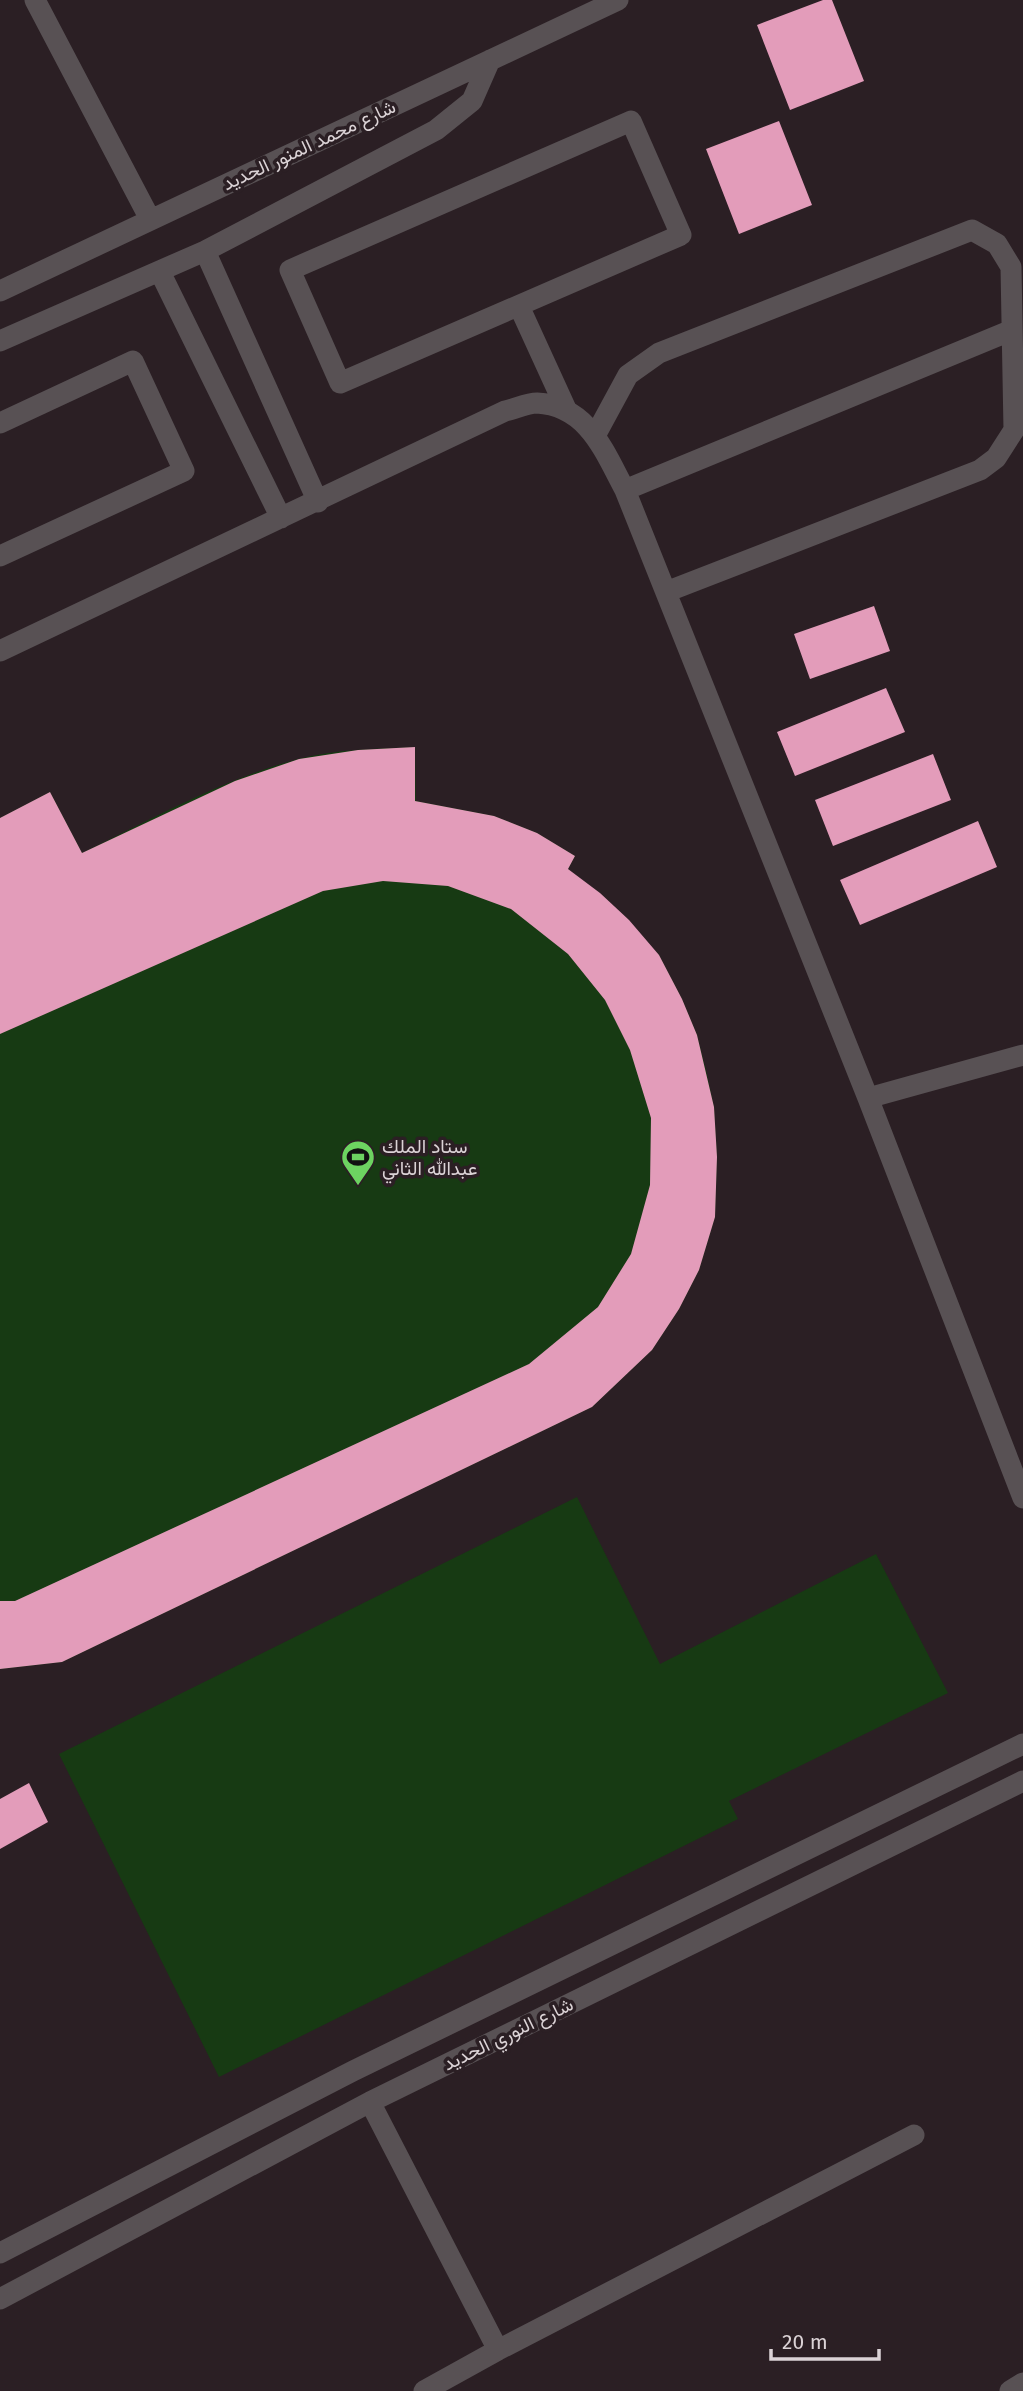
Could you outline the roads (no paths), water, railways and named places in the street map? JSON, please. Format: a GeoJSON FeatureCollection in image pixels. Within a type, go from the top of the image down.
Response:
{"type":"FeatureCollection","features":[{"type":"Feature","properties":{"kind":"street"},"geometry":{"type":"LineString","coordinates":[[35,0],[150,219]]}},
{"type":"Feature","properties":{"kind":"street","name":"شارع محمد المنور الحديد"},"geometry":{"type":"LineString","coordinates":[[0,291],[618,0]]}},
{"type":"Feature","properties":{"kind":"street"},"geometry":{"type":"LineString","coordinates":[[0,341],[205,251],[436,130],[472,101],[490,60]]}},
{"type":"Feature","properties":{"kind":"street"},"geometry":{"type":"LineString","coordinates":[[631,121],[681,235],[519,306],[340,383],[290,270],[631,121]]}},
{"type":"Feature","properties":{"kind":"street"},"geometry":{"type":"LineString","coordinates":[[596,434],[628,376],[659,353],[972,230],[997,244],[1011,267],[1014,430],[996,458],[980,470],[666,592]]}},
{"type":"Feature","properties":{"kind":"street"},"geometry":{"type":"LineString","coordinates":[[205,251],[318,502]]}},
{"type":"Feature","properties":{"kind":"street"},"geometry":{"type":"LineString","coordinates":[[160,272],[281,518]]}},
{"type":"Feature","properties":{"kind":"street"},"geometry":{"type":"LineString","coordinates":[[519,306],[567,411]]}},
{"type":"Feature","properties":{"kind":"street"},"geometry":{"type":"LineString","coordinates":[[625,490],[1012,330]]}},
{"type":"Feature","properties":{"kind":"street"},"geometry":{"type":"LineString","coordinates":[[0,423],[133,361],[184,471],[0,556]]}},
{"type":"Feature","properties":{"kind":"street"},"geometry":{"type":"LineString","coordinates":[[0,651],[505,411],[535,403],[567,411],[596,434],[625,490],[666,592],[868,1098],[1023,1498]]}},
{"type":"Feature","properties":{"kind":"street"},"geometry":{"type":"LineString","coordinates":[[868,1098],[1023,1055]]}},
{"type":"Feature","properties":{"kind":"street","name":"شارع النوري الحديد"},"geometry":{"type":"LineString","coordinates":[[0,2253],[353,2071],[1023,1744]]}},
{"type":"Feature","properties":{"kind":"street","name":"شارع النوري الحديد"},"geometry":{"type":"LineString","coordinates":[[0,2299],[370,2102],[1023,1781]]}},
{"type":"Feature","properties":{"kind":"street"},"geometry":{"type":"LineString","coordinates":[[370,2102],[498,2350]]}},
{"type":"Feature","properties":{"kind":"street"},"geometry":{"type":"LineString","coordinates":[[424,2391],[914,2135]]}},
{"type":"Feature","properties":{"kind":"street"},"geometry":{"type":"LineString","coordinates":[[1010,2391],[1023,2383]]}},
{"type":"Feature","properties":{"kind":"place","name":"ستاد الملك عبدالله الثاني"},"geometry":{"type":"Point","coordinates":[358,1187]}}]}
